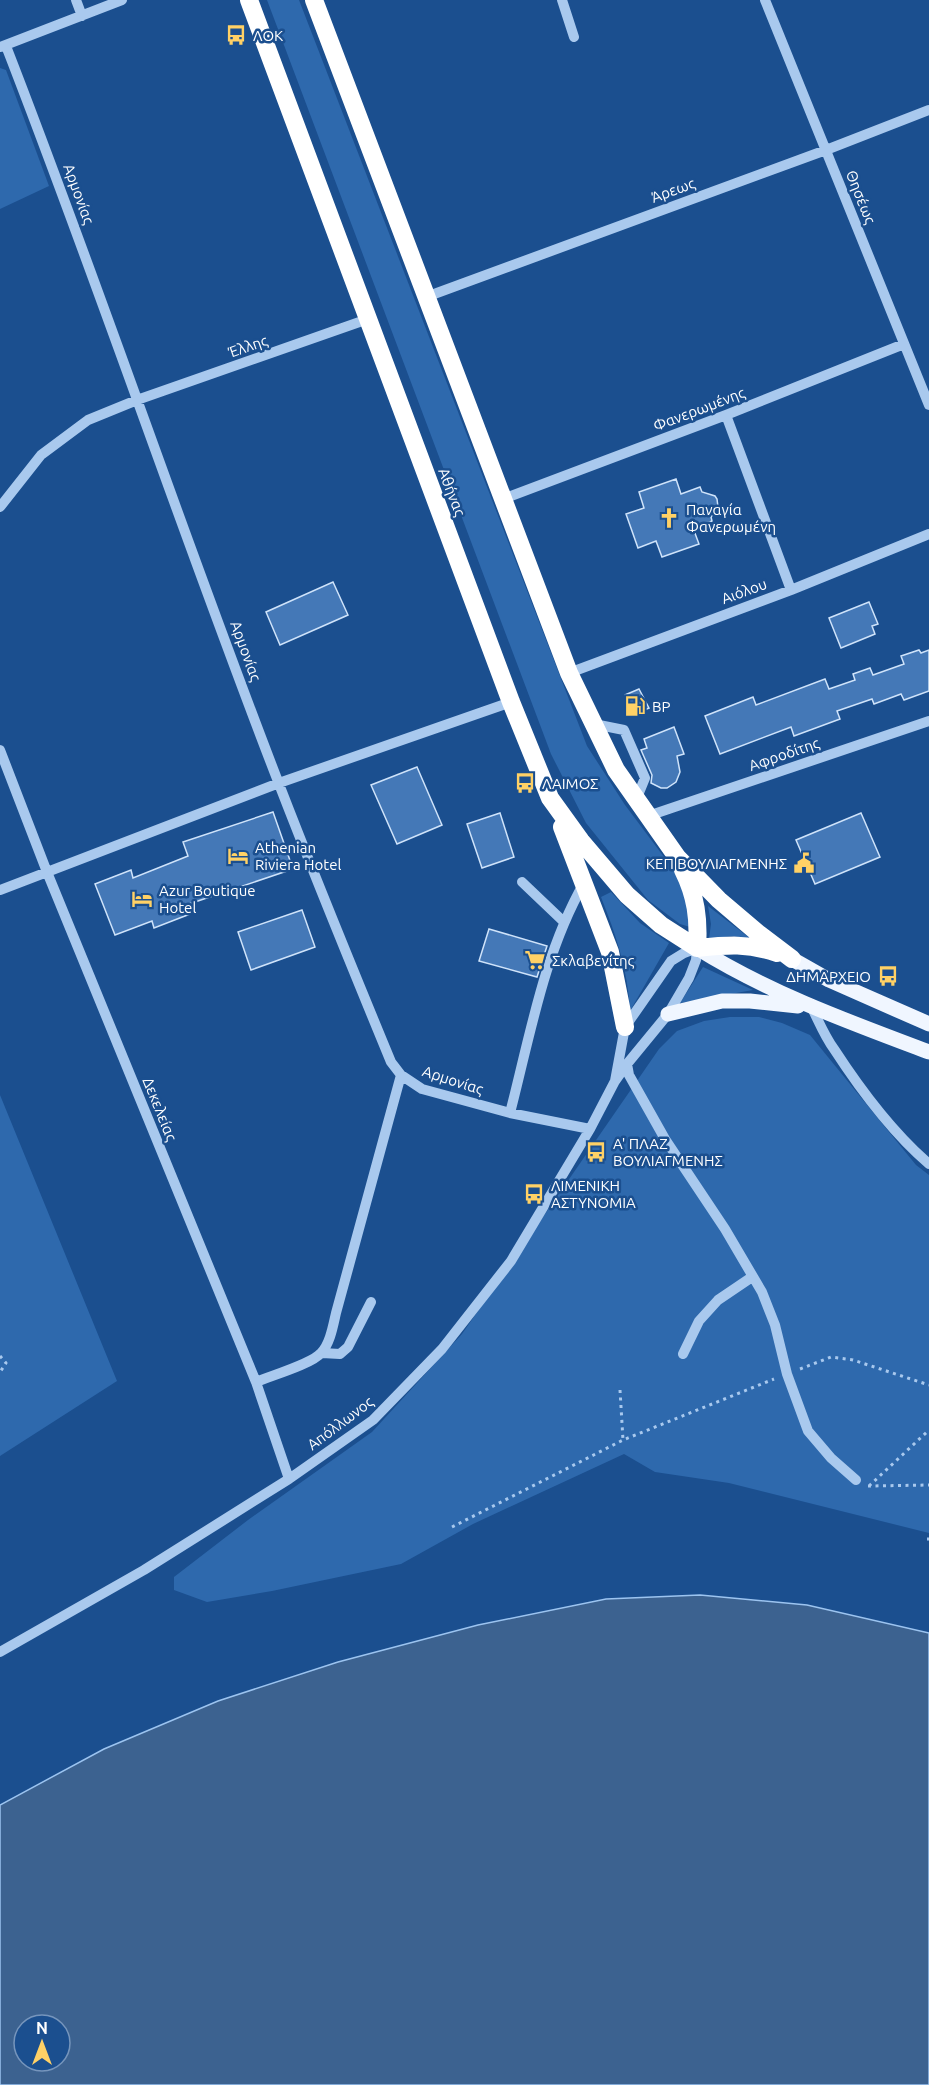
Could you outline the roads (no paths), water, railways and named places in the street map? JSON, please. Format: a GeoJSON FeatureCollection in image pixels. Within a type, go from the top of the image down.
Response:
{"type":"FeatureCollection","features":[{"type":"Feature","properties":{"kind":"highway","name":"Αθήνας"},"geometry":{"type":"LineString","coordinates":[[249,0],[550,798],[581,841],[627,895],[661,925],[697,948]]}},
{"type":"Feature","properties":{"kind":"highway"},"geometry":{"type":"LineString","coordinates":[[314,0],[568,673],[616,770],[677,857],[718,900],[792,959]]}},
{"type":"Feature","properties":{"kind":"highway"},"geometry":{"type":"LineString","coordinates":[[550,798],[585,882],[610,952],[625,1027]]}},
{"type":"Feature","properties":{"kind":"highway"},"geometry":{"type":"LineString","coordinates":[[677,857],[690,884],[697,908],[697,948],[737,944],[752,946],[792,959]]}},
{"type":"Feature","properties":{"kind":"main road"},"geometry":{"type":"LineString","coordinates":[[697,948],[730,969],[812,1008],[929,1052]]}},
{"type":"Feature","properties":{"kind":"main road"},"geometry":{"type":"LineString","coordinates":[[792,959],[829,980],[929,1024]]}},
{"type":"Feature","properties":{"kind":"main road"},"geometry":{"type":"LineString","coordinates":[[668,1014],[722,1001],[750,1001],[812,1008]]}},
{"type":"Feature","properties":{"kind":"street"},"geometry":{"type":"LineString","coordinates":[[76,0],[82,16]]}},
{"type":"Feature","properties":{"kind":"street"},"geometry":{"type":"LineString","coordinates":[[3,46],[122,0]]}},
{"type":"Feature","properties":{"kind":"street"},"geometry":{"type":"LineString","coordinates":[[562,0],[574,37]]}},
{"type":"Feature","properties":{"kind":"street","name":"Θησέως"},"geometry":{"type":"LineString","coordinates":[[765,0],[929,405]]}},
{"type":"Feature","properties":{"kind":"street","name":"Αρμονίας"},"geometry":{"type":"LineString","coordinates":[[3,46],[55,172],[279,783],[391,1062],[401,1075],[422,1089],[510,1113],[590,1129]]}},
{"type":"Feature","properties":{"kind":"street","name":"Άρεως"},"geometry":{"type":"LineString","coordinates":[[426,297],[929,110]]}},
{"type":"Feature","properties":{"kind":"street","name":"Έλλης"},"geometry":{"type":"LineString","coordinates":[[137,400],[368,319]]}},
{"type":"Feature","properties":{"kind":"street","name":"Φανερωμένης"},"geometry":{"type":"LineString","coordinates":[[503,499],[726,415],[904,344]]}},
{"type":"Feature","properties":{"kind":"street"},"geometry":{"type":"LineString","coordinates":[[0,507],[40,455],[88,420],[137,400]]}},
{"type":"Feature","properties":{"kind":"street"},"geometry":{"type":"LineString","coordinates":[[726,415],[791,590]]}},
{"type":"Feature","properties":{"kind":"street","name":"Αιόλου"},"geometry":{"type":"LineString","coordinates":[[568,673],[791,590],[929,534]]}},
{"type":"Feature","properties":{"kind":"street"},"geometry":{"type":"LineString","coordinates":[[0,890],[279,783],[512,702]]}},
{"type":"Feature","properties":{"kind":"street","name":"Αφροδίτης"},"geometry":{"type":"LineString","coordinates":[[648,816],[929,721]]}},
{"type":"Feature","properties":{"kind":"street"},"geometry":{"type":"LineString","coordinates":[[594,724],[624,730],[645,778],[636,800]]}},
{"type":"Feature","properties":{"kind":"street","name":"Δεκελείας"},"geometry":{"type":"LineString","coordinates":[[0,750],[47,872],[256,1382],[289,1479]]}},
{"type":"Feature","properties":{"kind":"street"},"geometry":{"type":"LineString","coordinates":[[522,882],[564,922]]}},
{"type":"Feature","properties":{"kind":"street"},"geometry":{"type":"LineString","coordinates":[[510,1113],[545,976],[564,922],[585,882]]}},
{"type":"Feature","properties":{"kind":"street"},"geometry":{"type":"LineString","coordinates":[[697,948],[696,960],[689,978],[668,1014],[615,1081],[625,1027],[671,961],[684,952],[697,948]]}},
{"type":"Feature","properties":{"kind":"street"},"geometry":{"type":"LineString","coordinates":[[812,1008],[832,1048],[894,1129],[929,1164]]}},
{"type":"Feature","properties":{"kind":"street"},"geometry":{"type":"LineString","coordinates":[[627,1064],[629,1075],[665,1140],[725,1229],[762,1292],[775,1325],[787,1374],[808,1431],[831,1458],[856,1480]]}},
{"type":"Feature","properties":{"kind":"street"},"geometry":{"type":"LineString","coordinates":[[256,1382],[313,1360],[322,1353],[331,1334],[401,1075]]}},
{"type":"Feature","properties":{"kind":"street","name":"Απόλλωνος"},"geometry":{"type":"LineString","coordinates":[[0,1652],[144,1570],[289,1479],[373,1420],[442,1349],[512,1261],[590,1129],[615,1081]]}},
{"type":"Feature","properties":{"kind":"street"},"geometry":{"type":"LineString","coordinates":[[683,1354],[699,1321],[718,1300],[752,1277]]}},
{"type":"Feature","properties":{"kind":"street"},"geometry":{"type":"LineString","coordinates":[[322,1353],[340,1354],[348,1347],[371,1302]]}},
{"type":"Feature","properties":{"kind":"place","name":"ΛΟΚ"},"geometry":{"type":"Point","coordinates":[236,35]}},
{"type":"Feature","properties":{"kind":"place","name":"Παναγία Φανερωμένη"},"geometry":{"type":"Point","coordinates":[669,518]}},
{"type":"Feature","properties":{"kind":"place","name":"BP"},"geometry":{"type":"Point","coordinates":[635,706]}},
{"type":"Feature","properties":{"kind":"place","name":"ΛΑΙΜΟΣ"},"geometry":{"type":"Point","coordinates":[525,783]}},
{"type":"Feature","properties":{"kind":"place","name":"Athenian Riviera Hotel"},"geometry":{"type":"Point","coordinates":[238,856]}},
{"type":"Feature","properties":{"kind":"place","name":"ΚΕΠ ΒΟΥΛΙΑΓΜΕΝΗΣ"},"geometry":{"type":"Point","coordinates":[804,863]}},
{"type":"Feature","properties":{"kind":"place","name":"Azur Boutique Hotel"},"geometry":{"type":"Point","coordinates":[142,899]}},
{"type":"Feature","properties":{"kind":"place","name":"Σκλαβενίτης"},"geometry":{"type":"Point","coordinates":[535,960]}},
{"type":"Feature","properties":{"kind":"place","name":"ΔΗΜΑΡΧΕΙΟ"},"geometry":{"type":"Point","coordinates":[888,976]}},
{"type":"Feature","properties":{"kind":"place","name":"Α' ΠΛΑΖ ΒΟΥΛΙΑΓΜΕΝΗΣ"},"geometry":{"type":"Point","coordinates":[596,1152]}},
{"type":"Feature","properties":{"kind":"place","name":"ΛΙΜΕΝΙΚΗ ΑΣΤΥΝΟΜΙΑ"},"geometry":{"type":"Point","coordinates":[534,1194]}}]}
